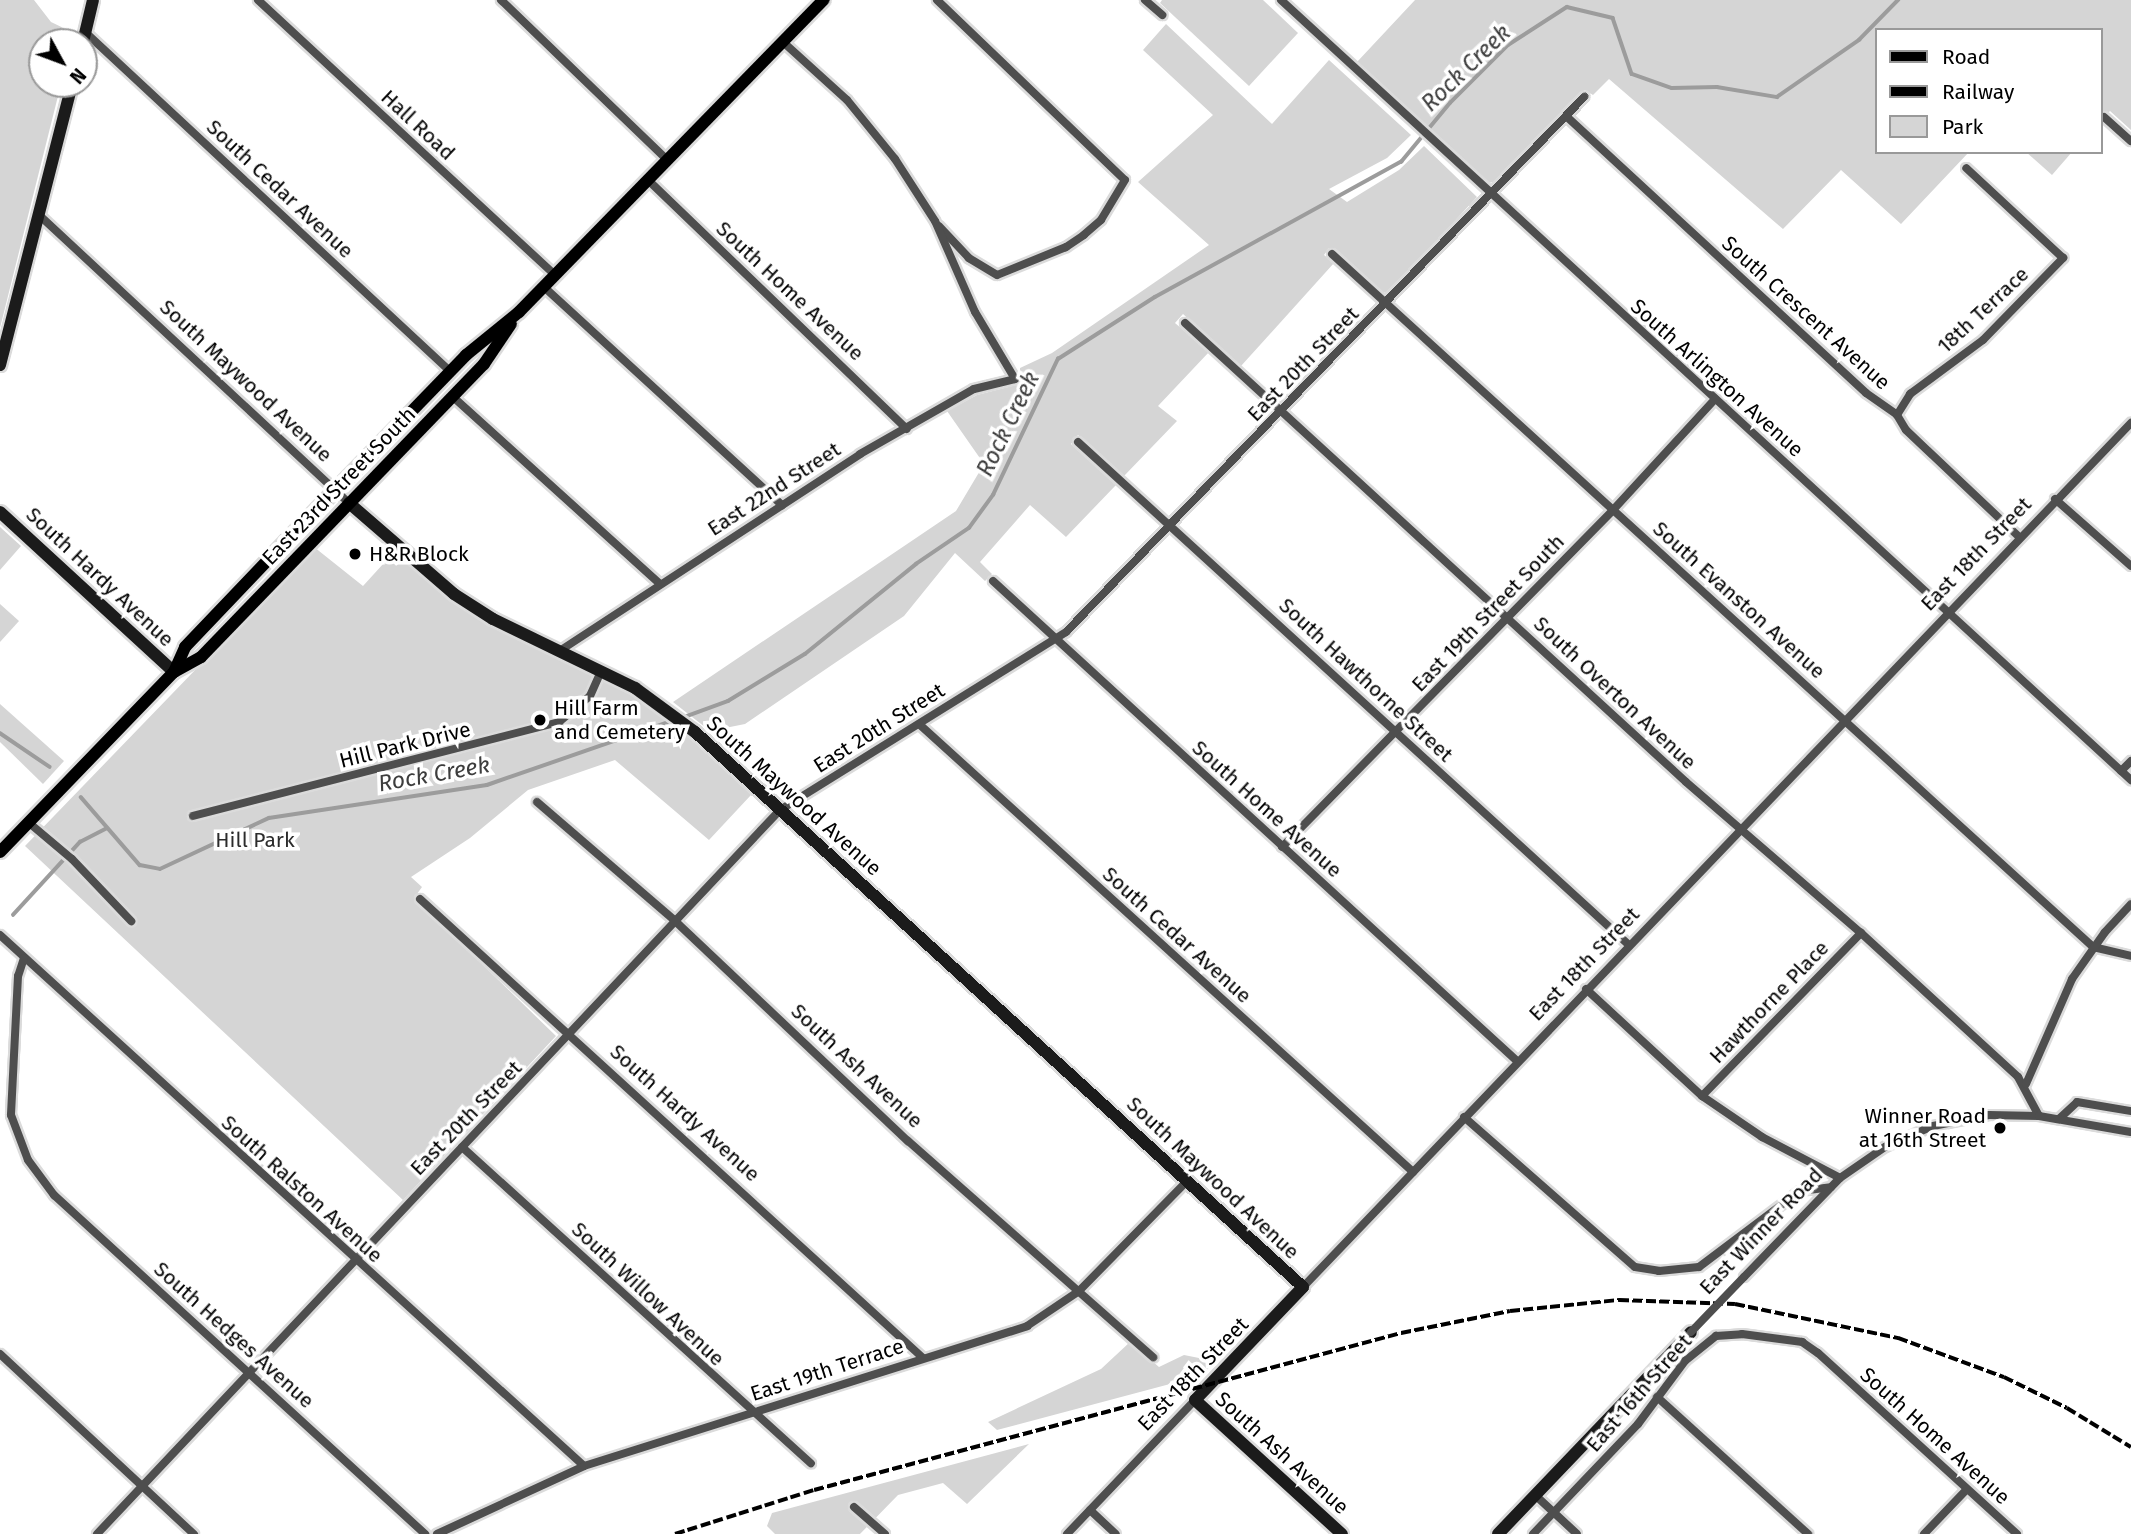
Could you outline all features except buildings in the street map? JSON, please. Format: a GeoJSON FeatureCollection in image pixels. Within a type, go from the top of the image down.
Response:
{"type":"FeatureCollection","features":[{"type":"Feature","properties":{"kind":"main road","name":"East 23rd Street South"},"geometry":{"type":"LineString","coordinates":[[174,671],[185,647],[451,372],[519,312],[824,0]]}},
{"type":"Feature","properties":{"kind":"main road","name":"East 23rd Street South"},"geometry":{"type":"LineString","coordinates":[[0,852],[174,671],[201,657],[484,364],[519,312]]}},
{"type":"Feature","properties":{"kind":"street"},"geometry":{"type":"LineString","coordinates":[[86,28],[93,0]]}},
{"type":"Feature","properties":{"kind":"street","name":"Hall Road"},"geometry":{"type":"LineString","coordinates":[[258,0],[555,275]]}},
{"type":"Feature","properties":{"kind":"street"},"geometry":{"type":"LineString","coordinates":[[501,0],[667,160]]}},
{"type":"Feature","properties":{"kind":"street"},"geometry":{"type":"LineString","coordinates":[[783,42],[869,124],[935,221],[969,258],[997,275],[1041,259],[1084,235],[1124,189],[1124,177],[937,0]]}},
{"type":"Feature","properties":{"kind":"street"},"geometry":{"type":"LineString","coordinates":[[1145,0],[1162,15]]}},
{"type":"Feature","properties":{"kind":"street","name":"South Arlington Avenue"},"geometry":{"type":"LineString","coordinates":[[1281,0],[2131,780]]}},
{"type":"Feature","properties":{"kind":"street","name":"South Cedar Avenue"},"geometry":{"type":"LineString","coordinates":[[98,50],[451,372]]}},
{"type":"Feature","properties":{"kind":"street","name":"East 20th Street"},"geometry":{"type":"LineString","coordinates":[[97,1534],[780,810],[1055,638],[1090,610],[1584,97]]}},
{"type":"Feature","properties":{"kind":"street"},"geometry":{"type":"LineString","coordinates":[[0,365],[68,98]]}},
{"type":"Feature","properties":{"kind":"street","name":"South Crescent Avenue"},"geometry":{"type":"LineString","coordinates":[[1566,116],[1866,393],[1897,415],[1906,429],[2018,537]]}},
{"type":"Feature","properties":{"kind":"street"},"geometry":{"type":"LineString","coordinates":[[2104,117],[2131,141]]}},
{"type":"Feature","properties":{"kind":"street","name":"18th Terrace"},"geometry":{"type":"LineString","coordinates":[[1897,415],[1910,394],[1983,340],[2063,258],[1966,168]]}},
{"type":"Feature","properties":{"kind":"street","name":"South Home Avenue"},"geometry":{"type":"LineString","coordinates":[[648,180],[907,429]]}},
{"type":"Feature","properties":{"kind":"street","name":"South Maywood Avenue"},"geometry":{"type":"LineString","coordinates":[[38,214],[349,503],[454,594],[493,619],[561,650],[658,702],[695,732],[1303,1287]]}},
{"type":"Feature","properties":{"kind":"street","name":"East 22nd Street"},"geometry":{"type":"LineString","coordinates":[[561,650],[782,505],[974,389],[1016,379],[975,312],[935,221]]}},
{"type":"Feature","properties":{"kind":"street","name":"South Evanston Avenue"},"geometry":{"type":"LineString","coordinates":[[1332,254],[2093,947],[2131,956]]}},
{"type":"Feature","properties":{"kind":"street"},"geometry":{"type":"LineString","coordinates":[[544,287],[782,505]]}},
{"type":"Feature","properties":{"kind":"street","name":"South Overton Avenue"},"geometry":{"type":"LineString","coordinates":[[1185,323],[1507,618],[1861,933],[2026,1084]]}},
{"type":"Feature","properties":{"kind":"street"},"geometry":{"type":"LineString","coordinates":[[452,396],[660,584]]}},
{"type":"Feature","properties":{"kind":"street","name":"East 19th Street South"},"geometry":{"type":"LineString","coordinates":[[1282,847],[1613,510],[1715,399]]}},
{"type":"Feature","properties":{"kind":"street","name":"East 18th Street"},"geometry":{"type":"LineString","coordinates":[[1068,1534],[2018,537],[2131,423]]}},
{"type":"Feature","properties":{"kind":"street","name":"South Hawthorne Street"},"geometry":{"type":"LineString","coordinates":[[1078,442],[1629,945]]}},
{"type":"Feature","properties":{"kind":"street"},"geometry":{"type":"LineString","coordinates":[[2055,499],[2131,566]]}},
{"type":"Feature","properties":{"kind":"street","name":"South Hardy Avenue"},"geometry":{"type":"LineString","coordinates":[[0,512],[174,671]]}},
{"type":"Feature","properties":{"kind":"street","name":"South Home Avenue"},"geometry":{"type":"LineString","coordinates":[[993,581],[1517,1061]]}},
{"type":"Feature","properties":{"kind":"street","name":"Hill Park Drive"},"geometry":{"type":"LineString","coordinates":[[193,816],[559,722],[590,696],[601,671]]}},
{"type":"Feature","properties":{"kind":"street","name":"South Cedar Avenue"},"geometry":{"type":"LineString","coordinates":[[919,724],[1413,1172]]}},
{"type":"Feature","properties":{"kind":"street"},"geometry":{"type":"LineString","coordinates":[[2121,771],[2131,761]]}},
{"type":"Feature","properties":{"kind":"street","name":"South Ash Avenue"},"geometry":{"type":"LineString","coordinates":[[537,802],[674,920],[908,1141],[1153,1357]]}},
{"type":"Feature","properties":{"kind":"street"},"geometry":{"type":"LineString","coordinates":[[28,822],[68,855],[131,921]]}},
{"type":"Feature","properties":{"kind":"street","name":"South Hardy Avenue"},"geometry":{"type":"LineString","coordinates":[[420,899],[922,1357]]}},
{"type":"Feature","properties":{"kind":"street"},"geometry":{"type":"LineString","coordinates":[[2039,1116],[2026,1084],[2053,1013],[2093,947],[2131,904]]}},
{"type":"Feature","properties":{"kind":"street","name":"Hawthorne Place"},"geometry":{"type":"LineString","coordinates":[[1702,1096],[1861,933]]}},
{"type":"Feature","properties":{"kind":"street","name":"South Ralston Avenue"},"geometry":{"type":"LineString","coordinates":[[0,934],[584,1466]]}},
{"type":"Feature","properties":{"kind":"street","name":"South Hedges Avenue"},"geometry":{"type":"LineString","coordinates":[[24,958],[18,976],[11,1115],[26,1155],[54,1195],[425,1534]]}},
{"type":"Feature","properties":{"kind":"street"},"geometry":{"type":"LineString","coordinates":[[1586,989],[1702,1096],[1762,1137],[1840,1178]]}},
{"type":"Feature","properties":{"kind":"street"},"geometry":{"type":"LineString","coordinates":[[2060,1118],[2077,1102],[2131,1111]]}},
{"type":"Feature","properties":{"kind":"street","name":"East Winner Road"},"geometry":{"type":"LineString","coordinates":[[1498,1534],[1840,1178],[1885,1147],[1933,1126],[1989,1115],[2060,1118],[2131,1132]]}},
{"type":"Feature","properties":{"kind":"street"},"geometry":{"type":"LineString","coordinates":[[1464,1118],[1634,1266],[1659,1271],[1699,1267],[1800,1191],[1831,1187]]}},
{"type":"Feature","properties":{"kind":"street","name":"South Willow Avenue"},"geometry":{"type":"LineString","coordinates":[[462,1147],[746,1408],[755,1411],[811,1463]]}},
{"type":"Feature","properties":{"kind":"street","name":"East 19th Terrace"},"geometry":{"type":"LineString","coordinates":[[437,1534],[584,1466],[1027,1326],[1079,1291],[1188,1180]]}},
{"type":"Feature","properties":{"kind":"street","name":"East 16th Street"},"geometry":{"type":"LineString","coordinates":[[1534,1534],[1638,1424],[1685,1361],[1716,1336],[1780,1336],[1802,1342],[1830,1365]]}},
{"type":"Feature","properties":{"kind":"street"},"geometry":{"type":"LineString","coordinates":[[0,1354],[194,1534]]}},
{"type":"Feature","properties":{"kind":"street","name":"South Home Avenue"},"geometry":{"type":"LineString","coordinates":[[1830,1365],[2017,1534]]}},
{"type":"Feature","properties":{"kind":"street"},"geometry":{"type":"LineString","coordinates":[[1657,1397],[1808,1534]]}},
{"type":"Feature","properties":{"kind":"street","name":"South Ash Avenue"},"geometry":{"type":"LineString","coordinates":[[1195,1400],[1342,1534]]}},
{"type":"Feature","properties":{"kind":"street"},"geometry":{"type":"LineString","coordinates":[[1924,1534],[1966,1490]]}},
{"type":"Feature","properties":{"kind":"street"},"geometry":{"type":"LineString","coordinates":[[1535,1495],[1577,1534]]}},
{"type":"Feature","properties":{"kind":"street"},"geometry":{"type":"LineString","coordinates":[[854,1507],[885,1534]]}},
{"type":"Feature","properties":{"kind":"street"},"geometry":{"type":"LineString","coordinates":[[1090,1510],[1116,1534]]}},
{"type":"Feature","properties":{"kind":"green space"},"geometry":{"type":"Polygon","coordinates":[[[0,0],[34,0],[51,22],[64,28],[28,28],[28,98],[58,98],[0,328],[0,0]]]}},
{"type":"Feature","properties":{"kind":"green space"},"geometry":{"type":"Polygon","coordinates":[[[1162,0],[1263,0],[1298,33],[1249,86],[1160,3],[1162,0]]]}},
{"type":"Feature","properties":{"kind":"green space"},"geometry":{"type":"Polygon","coordinates":[[[1415,0],[2131,0],[2131,130],[2110,111],[2103,118],[2103,28],[1876,28],[1876,154],[1967,154],[1901,224],[1841,170],[1783,229],[1609,79],[1593,95],[1585,90],[1496,182],[1487,183],[1357,62],[1415,0]]]}},
{"type":"Feature","properties":{"kind":"green space"},"geometry":{"type":"Polygon","coordinates":[[[1166,24],[1272,124],[1329,60],[1411,135],[1387,158],[1329,189],[1347,202],[1399,170],[1424,146],[1477,197],[1389,292],[1382,293],[1329,248],[1324,255],[1334,263],[1241,366],[1183,314],[1175,323],[1209,352],[1158,406],[1177,421],[1124,476],[1078,435],[1071,444],[1116,485],[1066,537],[1030,505],[980,562],[992,574],[985,581],[955,553],[904,616],[745,724],[710,731],[673,702],[956,511],[984,464],[947,411],[977,395],[1020,384],[1020,368],[1052,353],[1209,245],[1138,182],[1213,115],[1143,50],[1166,24]]]}},
{"type":"Feature","properties":{"kind":"green space"},"geometry":{"type":"Polygon","coordinates":[[[2028,154],[2070,154],[2052,175],[2028,154]]]}},
{"type":"Feature","properties":{"kind":"green space"},"geometry":{"type":"Polygon","coordinates":[[[0,527],[21,546],[0,570],[0,527]]]}},
{"type":"Feature","properties":{"kind":"green space","name":"Hill Park"},"geometry":{"type":"Polygon","coordinates":[[[314,547],[363,586],[394,552],[444,593],[631,693],[687,735],[751,795],[709,840],[615,760],[528,790],[470,838],[411,877],[422,887],[414,898],[556,1036],[403,1200],[25,846],[314,547]]]}},
{"type":"Feature","properties":{"kind":"green space"},"geometry":{"type":"Polygon","coordinates":[[[0,604],[19,621],[0,642],[0,604]]]}},
{"type":"Feature","properties":{"kind":"green space"},"geometry":{"type":"Polygon","coordinates":[[[0,704],[64,761],[43,784],[0,742],[0,704]]]}},
{"type":"Feature","properties":{"kind":"green space"},"geometry":{"type":"Polygon","coordinates":[[[1130,1342],[1159,1367],[1184,1355],[1204,1359],[1215,1351],[1222,1356],[1200,1376],[997,1430],[988,1422],[1101,1369],[1130,1342]]]}},
{"type":"Feature","properties":{"kind":"green space"},"geometry":{"type":"Polygon","coordinates":[[[1029,1444],[967,1504],[943,1483],[898,1495],[860,1534],[775,1534],[767,1526],[772,1513],[1029,1444]]]}},
{"type":"Feature","properties":{"kind":"waterway","name":"Rock Creek"},"geometry":{"type":"LineString","coordinates":[[682,718],[728,701],[805,654],[916,564],[969,528],[993,495],[1058,359],[1155,297],[1401,162],[1450,103],[1508,45],[1567,7],[1613,18],[1632,74],[1672,88],[1717,87],[1777,97],[1859,40],[1898,0]]}},
{"type":"Feature","properties":{"kind":"waterway","name":"Rock Creek"},"geometry":{"type":"LineString","coordinates":[[81,797],[140,865],[160,869],[269,818],[487,785],[675,720]]}},
{"type":"Feature","properties":{"kind":"waterway","name":"Rock Creek"},"geometry":{"type":"LineString","coordinates":[[0,733],[50,767]]}},
{"type":"Feature","properties":{"kind":"waterway"},"geometry":{"type":"LineString","coordinates":[[13,915],[80,842],[106,829]]}},
{"type":"Feature","properties":{"kind":"railway"},"geometry":{"type":"LineString","coordinates":[[675,1534],[814,1490],[1401,1333],[1510,1311],[1619,1300],[1735,1304],[1898,1338],[2004,1377],[2067,1408],[2131,1447]]}},
{"type":"Feature","properties":{"kind":"place","name":"H&R Block"},"geometry":{"type":"Point","coordinates":[355,554]}},
{"type":"Feature","properties":{"kind":"place","name":"Hill Farm and Cemetery"},"geometry":{"type":"Point","coordinates":[540,720]}},
{"type":"Feature","properties":{"kind":"place","name":"Winner Road at 16th Street"},"geometry":{"type":"Point","coordinates":[2000,1128]}}]}
